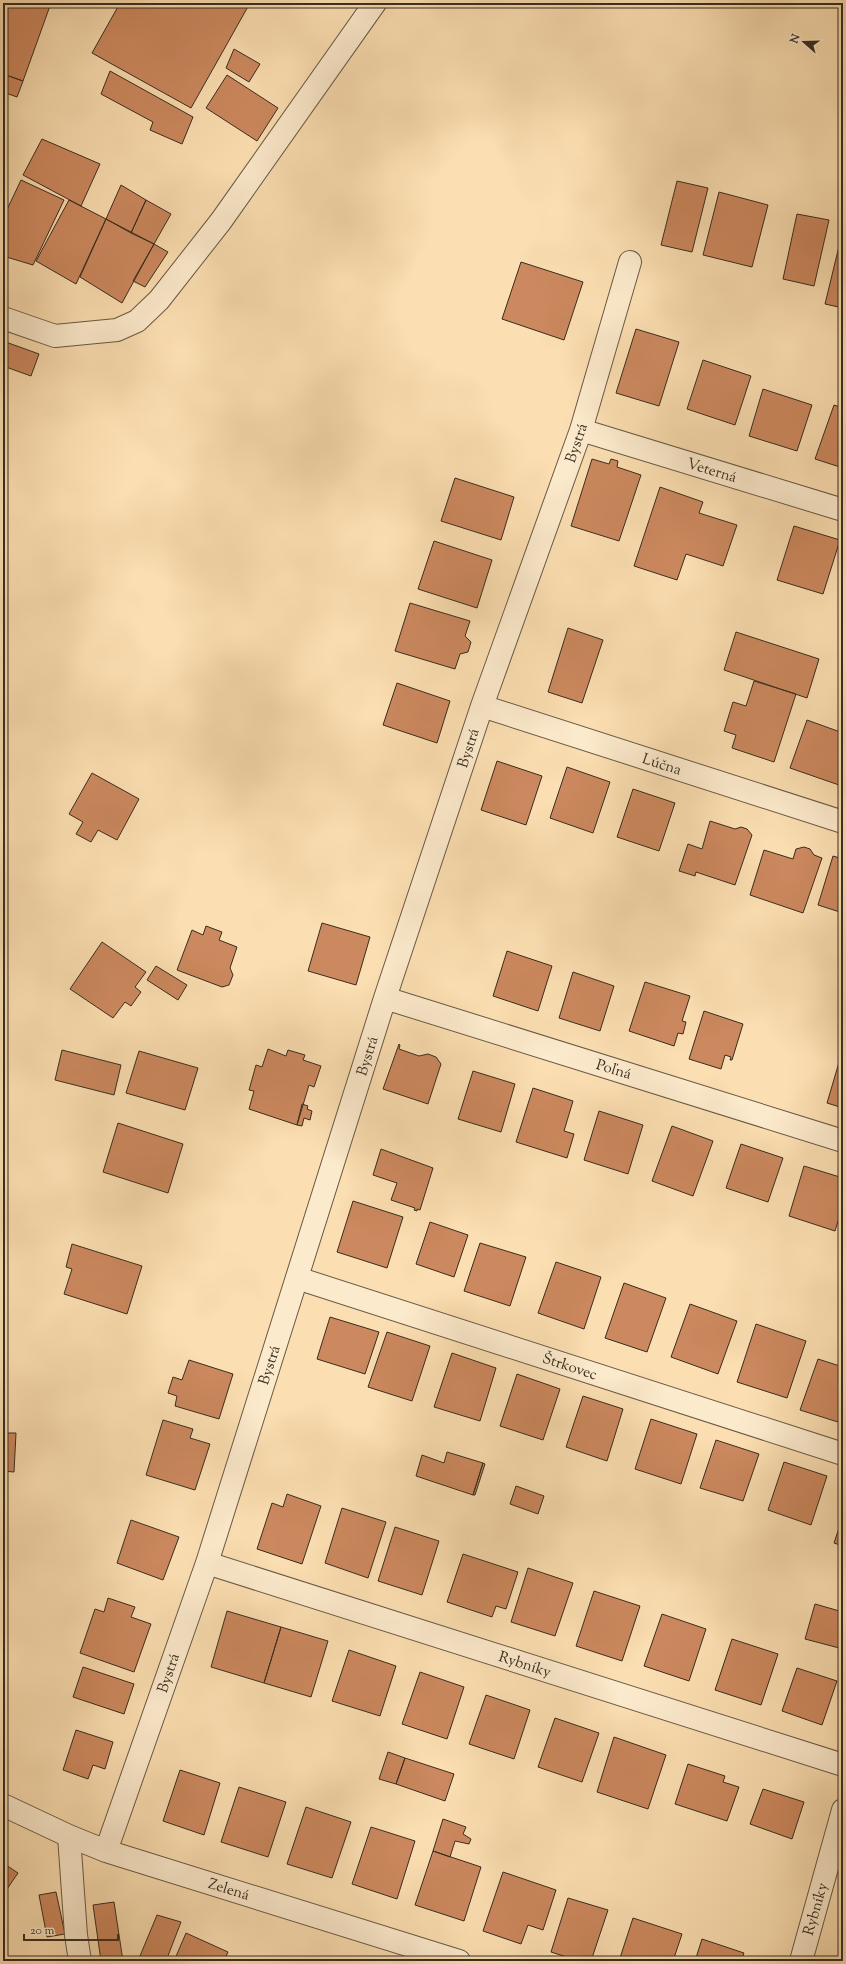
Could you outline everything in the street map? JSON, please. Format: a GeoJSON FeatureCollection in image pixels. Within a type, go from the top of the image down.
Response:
{"type":"FeatureCollection","features":[{"type":"Feature","properties":{"kind":"street"},"geometry":{"type":"LineString","coordinates":[[3,318],[55,336],[117,330],[137,321],[160,300],[222,221],[375,3]]}},
{"type":"Feature","properties":{"kind":"street","name":"Bystrá"},"geometry":{"type":"LineString","coordinates":[[106,1851],[207,1563],[385,998],[482,706],[581,430],[630,262]]}},
{"type":"Feature","properties":{"kind":"street","name":"Veterná"},"geometry":{"type":"LineString","coordinates":[[581,430],[843,510]]}},
{"type":"Feature","properties":{"kind":"street","name":"Lúčna"},"geometry":{"type":"LineString","coordinates":[[482,706],[843,822]]}},
{"type":"Feature","properties":{"kind":"street","name":"Poľná"},"geometry":{"type":"LineString","coordinates":[[385,998],[843,1141]]}},
{"type":"Feature","properties":{"kind":"street","name":"Štrkovec"},"geometry":{"type":"LineString","coordinates":[[297,1278],[843,1454]]}},
{"type":"Feature","properties":{"kind":"street","name":"Rybníky"},"geometry":{"type":"LineString","coordinates":[[207,1563],[843,1765]]}},
{"type":"Feature","properties":{"kind":"street","name":"Zelená"},"geometry":{"type":"LineString","coordinates":[[3,1805],[69,1836],[106,1851],[459,1961]]}},
{"type":"Feature","properties":{"kind":"street","name":"Rybníky"},"geometry":{"type":"LineString","coordinates":[[801,1961],[843,1810]]}},
{"type":"Feature","properties":{"kind":"street"},"geometry":{"type":"LineString","coordinates":[[69,1836],[76,1935],[80,1961]]}},
{"type":"Feature","properties":{"kind":"building"},"geometry":{"type":"Polygon","coordinates":[[[3,3],[51,3],[23,81],[3,74],[3,3]]]}},
{"type":"Feature","properties":{"kind":"building"},"geometry":{"type":"Polygon","coordinates":[[[120,3],[250,3],[191,108],[92,53],[120,3]]]}},
{"type":"Feature","properties":{"kind":"building"},"geometry":{"type":"Polygon","coordinates":[[[234,49],[260,64],[249,82],[226,68],[234,49]]]}},
{"type":"Feature","properties":{"kind":"building"},"geometry":{"type":"Polygon","coordinates":[[[110,71],[193,117],[182,144],[150,130],[153,122],[101,94],[110,71]]]}},
{"type":"Feature","properties":{"kind":"building"},"geometry":{"type":"Polygon","coordinates":[[[3,74],[23,81],[17,97],[3,92],[3,74]]]}},
{"type":"Feature","properties":{"kind":"building"},"geometry":{"type":"Polygon","coordinates":[[[227,75],[278,108],[257,141],[206,108],[227,75]]]}},
{"type":"Feature","properties":{"kind":"building"},"geometry":{"type":"Polygon","coordinates":[[[42,139],[100,164],[81,206],[23,175],[42,139]]]}},
{"type":"Feature","properties":{"kind":"building"},"geometry":{"type":"Polygon","coordinates":[[[21,180],[64,200],[33,265],[3,256],[3,218],[21,180]]]}},
{"type":"Feature","properties":{"kind":"building"},"geometry":{"type":"Polygon","coordinates":[[[677,181],[708,188],[692,252],[661,245],[677,181]]]}},
{"type":"Feature","properties":{"kind":"building"},"geometry":{"type":"Polygon","coordinates":[[[121,185],[146,200],[131,233],[106,219],[121,185]]]}},
{"type":"Feature","properties":{"kind":"building"},"geometry":{"type":"Polygon","coordinates":[[[719,192],[768,205],[752,267],[703,255],[719,192]]]}},
{"type":"Feature","properties":{"kind":"building"},"geometry":{"type":"Polygon","coordinates":[[[69,200],[106,219],[76,284],[36,261],[69,200]]]}},
{"type":"Feature","properties":{"kind":"building"},"geometry":{"type":"Polygon","coordinates":[[[146,200],[171,214],[154,244],[131,233],[146,200]]]}},
{"type":"Feature","properties":{"kind":"building"},"geometry":{"type":"Polygon","coordinates":[[[797,214],[829,220],[814,286],[783,279],[797,214]]]}},
{"type":"Feature","properties":{"kind":"building"},"geometry":{"type":"Polygon","coordinates":[[[106,219],[154,244],[122,303],[80,277],[106,219]]]}},
{"type":"Feature","properties":{"kind":"building"},"geometry":{"type":"Polygon","coordinates":[[[841,238],[843,238],[843,308],[825,304],[841,238]]]}},
{"type":"Feature","properties":{"kind":"building"},"geometry":{"type":"Polygon","coordinates":[[[154,244],[168,252],[145,287],[133,281],[154,244]]]}},
{"type":"Feature","properties":{"kind":"building"},"geometry":{"type":"Polygon","coordinates":[[[521,262],[583,282],[564,340],[502,319],[521,262]]]}},
{"type":"Feature","properties":{"kind":"building"},"geometry":{"type":"Polygon","coordinates":[[[636,329],[679,342],[659,406],[616,393],[636,329]]]}},
{"type":"Feature","properties":{"kind":"building"},"geometry":{"type":"Polygon","coordinates":[[[3,341],[39,354],[31,376],[3,366],[3,341]]]}},
{"type":"Feature","properties":{"kind":"building"},"geometry":{"type":"Polygon","coordinates":[[[703,360],[751,376],[735,425],[687,409],[703,360]]]}},
{"type":"Feature","properties":{"kind":"building"},"geometry":{"type":"Polygon","coordinates":[[[763,389],[812,405],[797,451],[749,436],[763,389]]]}},
{"type":"Feature","properties":{"kind":"building"},"geometry":{"type":"Polygon","coordinates":[[[834,405],[843,408],[843,468],[815,459],[834,405]]]}},
{"type":"Feature","properties":{"kind":"building"},"geometry":{"type":"Polygon","coordinates":[[[592,459],[609,464],[611,459],[618,461],[617,467],[641,475],[619,541],[571,526],[592,459]]]}},
{"type":"Feature","properties":{"kind":"building"},"geometry":{"type":"Polygon","coordinates":[[[455,478],[514,497],[501,540],[441,521],[455,478]]]}},
{"type":"Feature","properties":{"kind":"building"},"geometry":{"type":"Polygon","coordinates":[[[660,487],[703,502],[699,513],[737,525],[723,566],[686,554],[677,580],[634,566],[660,487]]]}},
{"type":"Feature","properties":{"kind":"building"},"geometry":{"type":"Polygon","coordinates":[[[794,526],[840,540],[823,594],[777,580],[794,526]]]}},
{"type":"Feature","properties":{"kind":"building"},"geometry":{"type":"Polygon","coordinates":[[[434,541],[492,560],[477,608],[418,589],[434,541]]]}},
{"type":"Feature","properties":{"kind":"building"},"geometry":{"type":"Polygon","coordinates":[[[410,603],[470,621],[465,636],[471,642],[468,652],[460,654],[455,669],[395,651],[410,603]]]}},
{"type":"Feature","properties":{"kind":"building"},"geometry":{"type":"Polygon","coordinates":[[[568,628],[603,640],[582,703],[548,692],[568,628]]]}},
{"type":"Feature","properties":{"kind":"building"},"geometry":{"type":"Polygon","coordinates":[[[736,632],[819,659],[807,698],[724,670],[736,632]]]}},
{"type":"Feature","properties":{"kind":"building"},"geometry":{"type":"Polygon","coordinates":[[[754,681],[796,694],[774,762],[732,748],[736,735],[724,731],[733,702],[746,706],[754,681]]]}},
{"type":"Feature","properties":{"kind":"building"},"geometry":{"type":"Polygon","coordinates":[[[397,683],[450,701],[437,743],[383,725],[397,683]]]}},
{"type":"Feature","properties":{"kind":"building"},"geometry":{"type":"Polygon","coordinates":[[[807,720],[843,733],[843,773],[839,785],[790,768],[807,720]]]}},
{"type":"Feature","properties":{"kind":"building"},"geometry":{"type":"Polygon","coordinates":[[[497,761],[542,776],[526,825],[481,810],[497,761]]]}},
{"type":"Feature","properties":{"kind":"building"},"geometry":{"type":"Polygon","coordinates":[[[567,767],[610,782],[593,833],[550,818],[567,767]]]}},
{"type":"Feature","properties":{"kind":"building"},"geometry":{"type":"Polygon","coordinates":[[[92,773],[139,799],[117,840],[98,830],[91,842],[76,834],[83,822],[69,814],[92,773]]]}},
{"type":"Feature","properties":{"kind":"building"},"geometry":{"type":"Polygon","coordinates":[[[633,789],[675,803],[659,851],[617,837],[633,789]]]}},
{"type":"Feature","properties":{"kind":"building"},"geometry":{"type":"Polygon","coordinates":[[[710,821],[735,829],[741,827],[747,829],[752,835],[735,885],[696,872],[695,876],[679,871],[688,844],[702,849],[710,821]]]}},
{"type":"Feature","properties":{"kind":"building"},"geometry":{"type":"Polygon","coordinates":[[[804,847],[810,849],[814,855],[822,858],[803,913],[750,895],[764,850],[793,859],[796,849],[804,847]]]}},
{"type":"Feature","properties":{"kind":"building"},"geometry":{"type":"Polygon","coordinates":[[[833,856],[843,859],[843,913],[818,905],[833,856]]]}},
{"type":"Feature","properties":{"kind":"building"},"geometry":{"type":"Polygon","coordinates":[[[322,923],[370,937],[356,985],[308,971],[322,923]]]}},
{"type":"Feature","properties":{"kind":"building"},"geometry":{"type":"Polygon","coordinates":[[[206,926],[222,932],[219,940],[237,947],[230,968],[233,975],[229,985],[222,987],[177,970],[192,930],[203,935],[206,926]]]}},
{"type":"Feature","properties":{"kind":"building"},"geometry":{"type":"Polygon","coordinates":[[[102,942],[146,972],[135,987],[141,992],[131,1006],[125,1002],[113,1018],[70,989],[102,942]]]}},
{"type":"Feature","properties":{"kind":"building"},"geometry":{"type":"Polygon","coordinates":[[[507,951],[552,966],[538,1011],[493,996],[507,951]]]}},
{"type":"Feature","properties":{"kind":"building"},"geometry":{"type":"Polygon","coordinates":[[[156,966],[187,985],[178,1000],[147,980],[156,966]]]}},
{"type":"Feature","properties":{"kind":"building"},"geometry":{"type":"Polygon","coordinates":[[[573,972],[614,986],[600,1031],[559,1018],[573,972]]]}},
{"type":"Feature","properties":{"kind":"building"},"geometry":{"type":"Polygon","coordinates":[[[645,982],[690,996],[682,1021],[686,1022],[683,1034],[678,1033],[674,1046],[629,1031],[645,982]]]}},
{"type":"Feature","properties":{"kind":"building"},"geometry":{"type":"Polygon","coordinates":[[[704,1011],[743,1024],[732,1060],[730,1060],[731,1057],[725,1055],[721,1069],[689,1059],[704,1011]]]}},
{"type":"Feature","properties":{"kind":"building"},"geometry":{"type":"Polygon","coordinates":[[[399,1044],[399,1049],[419,1056],[428,1054],[436,1057],[441,1064],[428,1104],[383,1089],[399,1044]]]}},
{"type":"Feature","properties":{"kind":"building"},"geometry":{"type":"Polygon","coordinates":[[[268,1049],[286,1056],[288,1050],[305,1055],[303,1060],[321,1066],[314,1087],[309,1085],[297,1125],[249,1109],[254,1091],[249,1090],[256,1065],[262,1067],[268,1049]]]}},
{"type":"Feature","properties":{"kind":"building"},"geometry":{"type":"Polygon","coordinates":[[[62,1050],[121,1065],[114,1095],[55,1080],[62,1050]]]}},
{"type":"Feature","properties":{"kind":"building"},"geometry":{"type":"Polygon","coordinates":[[[139,1051],[198,1068],[185,1110],[126,1093],[139,1051]]]}},
{"type":"Feature","properties":{"kind":"building"},"geometry":{"type":"Polygon","coordinates":[[[840,1059],[843,1060],[843,1108],[827,1103],[840,1059]]]}},
{"type":"Feature","properties":{"kind":"building"},"geometry":{"type":"Polygon","coordinates":[[[473,1071],[515,1084],[501,1132],[458,1119],[473,1071]]]}},
{"type":"Feature","properties":{"kind":"building"},"geometry":{"type":"Polygon","coordinates":[[[533,1088],[573,1101],[564,1131],[574,1134],[567,1158],[516,1142],[533,1088]]]}},
{"type":"Feature","properties":{"kind":"building"},"geometry":{"type":"Polygon","coordinates":[[[302,1104],[308,1106],[307,1109],[312,1111],[310,1120],[304,1118],[302,1126],[297,1125],[302,1104]]]}},
{"type":"Feature","properties":{"kind":"building"},"geometry":{"type":"Polygon","coordinates":[[[599,1111],[643,1125],[628,1174],[584,1160],[599,1111]]]}},
{"type":"Feature","properties":{"kind":"building"},"geometry":{"type":"Polygon","coordinates":[[[118,1123],[183,1144],[168,1193],[103,1172],[118,1123]]]}},
{"type":"Feature","properties":{"kind":"building"},"geometry":{"type":"Polygon","coordinates":[[[672,1126],[713,1141],[693,1196],[652,1181],[672,1126]]]}},
{"type":"Feature","properties":{"kind":"building"},"geometry":{"type":"Polygon","coordinates":[[[741,1144],[783,1158],[768,1202],[726,1188],[741,1144]]]}},
{"type":"Feature","properties":{"kind":"building"},"geometry":{"type":"Polygon","coordinates":[[[381,1149],[433,1168],[420,1210],[414,1210],[415,1208],[391,1200],[397,1183],[373,1175],[381,1149]]]}},
{"type":"Feature","properties":{"kind":"building"},"geometry":{"type":"Polygon","coordinates":[[[804,1166],[843,1178],[843,1205],[835,1231],[789,1216],[804,1166]]]}},
{"type":"Feature","properties":{"kind":"building"},"geometry":{"type":"Polygon","coordinates":[[[353,1201],[403,1217],[387,1268],[337,1252],[353,1201]]]}},
{"type":"Feature","properties":{"kind":"building"},"geometry":{"type":"Polygon","coordinates":[[[430,1222],[468,1235],[454,1277],[416,1264],[430,1222]]]}},
{"type":"Feature","properties":{"kind":"building"},"geometry":{"type":"Polygon","coordinates":[[[480,1243],[526,1257],[510,1306],[464,1291],[480,1243]]]}},
{"type":"Feature","properties":{"kind":"building"},"geometry":{"type":"Polygon","coordinates":[[[72,1244],[142,1266],[127,1314],[64,1294],[72,1269],[66,1267],[72,1244]]]}},
{"type":"Feature","properties":{"kind":"building"},"geometry":{"type":"Polygon","coordinates":[[[556,1262],[601,1277],[584,1329],[538,1313],[556,1262]]]}},
{"type":"Feature","properties":{"kind":"building"},"geometry":{"type":"Polygon","coordinates":[[[624,1283],[666,1298],[647,1352],[605,1338],[624,1283]]]}},
{"type":"Feature","properties":{"kind":"building"},"geometry":{"type":"Polygon","coordinates":[[[690,1304],[737,1321],[718,1374],[671,1357],[690,1304]]]}},
{"type":"Feature","properties":{"kind":"building"},"geometry":{"type":"Polygon","coordinates":[[[330,1317],[379,1332],[365,1374],[317,1359],[330,1317]]]}},
{"type":"Feature","properties":{"kind":"building"},"geometry":{"type":"Polygon","coordinates":[[[756,1324],[806,1341],[787,1398],[737,1382],[756,1324]]]}},
{"type":"Feature","properties":{"kind":"building"},"geometry":{"type":"Polygon","coordinates":[[[387,1332],[430,1346],[412,1401],[368,1387],[387,1332]]]}},
{"type":"Feature","properties":{"kind":"building"},"geometry":{"type":"Polygon","coordinates":[[[452,1353],[496,1368],[480,1421],[434,1407],[452,1353]]]}},
{"type":"Feature","properties":{"kind":"building"},"geometry":{"type":"Polygon","coordinates":[[[818,1359],[843,1367],[843,1416],[841,1423],[800,1410],[818,1359]]]}},
{"type":"Feature","properties":{"kind":"building"},"geometry":{"type":"Polygon","coordinates":[[[189,1360],[233,1374],[219,1419],[175,1406],[177,1396],[168,1393],[173,1377],[182,1380],[189,1360]]]}},
{"type":"Feature","properties":{"kind":"building"},"geometry":{"type":"Polygon","coordinates":[[[517,1374],[560,1389],[543,1440],[500,1426],[517,1374]]]}},
{"type":"Feature","properties":{"kind":"building"},"geometry":{"type":"Polygon","coordinates":[[[583,1396],[623,1409],[607,1461],[566,1447],[583,1396]]]}},
{"type":"Feature","properties":{"kind":"building"},"geometry":{"type":"Polygon","coordinates":[[[651,1419],[697,1434],[681,1484],[635,1469],[651,1419]]]}},
{"type":"Feature","properties":{"kind":"building"},"geometry":{"type":"Polygon","coordinates":[[[163,1420],[193,1429],[190,1438],[210,1444],[195,1490],[146,1475],[163,1420]]]}},
{"type":"Feature","properties":{"kind":"building"},"geometry":{"type":"Polygon","coordinates":[[[3,1433],[16,1433],[14,1472],[3,1471],[3,1433]]]}},
{"type":"Feature","properties":{"kind":"building"},"geometry":{"type":"Polygon","coordinates":[[[716,1440],[759,1454],[743,1501],[700,1488],[716,1440]]]}},
{"type":"Feature","properties":{"kind":"building"},"geometry":{"type":"Polygon","coordinates":[[[447,1452],[483,1463],[473,1495],[416,1476],[422,1455],[444,1463],[447,1452]]]}},
{"type":"Feature","properties":{"kind":"building"},"geometry":{"type":"Polygon","coordinates":[[[784,1462],[827,1476],[811,1525],[768,1510],[784,1462]]]}},
{"type":"Feature","properties":{"kind":"building"},"geometry":{"type":"Polygon","coordinates":[[[483,1463],[485,1464],[475,1495],[473,1495],[483,1463]]]}},
{"type":"Feature","properties":{"kind":"building"},"geometry":{"type":"Polygon","coordinates":[[[516,1486],[544,1496],[538,1514],[510,1504],[516,1486]]]}},
{"type":"Feature","properties":{"kind":"building"},"geometry":{"type":"Polygon","coordinates":[[[287,1494],[321,1506],[302,1564],[257,1549],[272,1503],[283,1507],[287,1494]]]}},
{"type":"Feature","properties":{"kind":"building"},"geometry":{"type":"Polygon","coordinates":[[[342,1508],[386,1522],[368,1578],[325,1563],[342,1508]]]}},
{"type":"Feature","properties":{"kind":"building"},"geometry":{"type":"Polygon","coordinates":[[[843,1516],[843,1546],[834,1543],[843,1516]]]}},
{"type":"Feature","properties":{"kind":"building"},"geometry":{"type":"Polygon","coordinates":[[[131,1520],[179,1537],[163,1580],[117,1563],[131,1520]]]}},
{"type":"Feature","properties":{"kind":"building"},"geometry":{"type":"Polygon","coordinates":[[[395,1527],[439,1541],[422,1595],[378,1581],[395,1527]]]}},
{"type":"Feature","properties":{"kind":"building"},"geometry":{"type":"Polygon","coordinates":[[[463,1554],[518,1572],[506,1609],[496,1606],[492,1617],[447,1602],[463,1554]]]}},
{"type":"Feature","properties":{"kind":"building"},"geometry":{"type":"Polygon","coordinates":[[[528,1568],[573,1583],[555,1636],[511,1622],[528,1568]]]}},
{"type":"Feature","properties":{"kind":"building"},"geometry":{"type":"Polygon","coordinates":[[[594,1591],[640,1606],[622,1661],[576,1646],[594,1591]]]}},
{"type":"Feature","properties":{"kind":"building"},"geometry":{"type":"Polygon","coordinates":[[[108,1598],[135,1607],[131,1617],[151,1624],[134,1672],[80,1653],[95,1609],[104,1612],[108,1598]]]}},
{"type":"Feature","properties":{"kind":"building"},"geometry":{"type":"Polygon","coordinates":[[[815,1604],[843,1612],[843,1649],[805,1639],[815,1604]]]}},
{"type":"Feature","properties":{"kind":"building"},"geometry":{"type":"Polygon","coordinates":[[[227,1611],[281,1627],[264,1683],[211,1667],[227,1611]]]}},
{"type":"Feature","properties":{"kind":"building"},"geometry":{"type":"Polygon","coordinates":[[[662,1614],[706,1629],[689,1681],[644,1666],[662,1614]]]}},
{"type":"Feature","properties":{"kind":"building"},"geometry":{"type":"Polygon","coordinates":[[[281,1627],[328,1641],[311,1697],[264,1683],[281,1627]]]}},
{"type":"Feature","properties":{"kind":"building"},"geometry":{"type":"Polygon","coordinates":[[[732,1639],[778,1654],[761,1705],[715,1690],[732,1639]]]}},
{"type":"Feature","properties":{"kind":"building"},"geometry":{"type":"Polygon","coordinates":[[[349,1650],[396,1666],[380,1716],[332,1701],[349,1650]]]}},
{"type":"Feature","properties":{"kind":"building"},"geometry":{"type":"Polygon","coordinates":[[[83,1667],[134,1684],[124,1714],[73,1697],[83,1667]]]}},
{"type":"Feature","properties":{"kind":"building"},"geometry":{"type":"Polygon","coordinates":[[[797,1668],[837,1681],[822,1725],[782,1711],[797,1668]]]}},
{"type":"Feature","properties":{"kind":"building"},"geometry":{"type":"Polygon","coordinates":[[[420,1672],[464,1687],[447,1739],[402,1724],[420,1672]]]}},
{"type":"Feature","properties":{"kind":"building"},"geometry":{"type":"Polygon","coordinates":[[[486,1695],[530,1710],[514,1759],[469,1744],[486,1695]]]}},
{"type":"Feature","properties":{"kind":"building"},"geometry":{"type":"Polygon","coordinates":[[[555,1718],[599,1733],[582,1782],[538,1767],[555,1718]]]}},
{"type":"Feature","properties":{"kind":"building"},"geometry":{"type":"Polygon","coordinates":[[[76,1730],[113,1742],[105,1769],[93,1765],[88,1779],[63,1770],[76,1730]]]}},
{"type":"Feature","properties":{"kind":"building"},"geometry":{"type":"Polygon","coordinates":[[[614,1737],[666,1755],[648,1809],[597,1792],[614,1737]]]}},
{"type":"Feature","properties":{"kind":"building"},"geometry":{"type":"Polygon","coordinates":[[[388,1752],[405,1758],[396,1784],[379,1779],[388,1752]]]}},
{"type":"Feature","properties":{"kind":"building"},"geometry":{"type":"Polygon","coordinates":[[[405,1758],[454,1774],[445,1801],[396,1784],[405,1758]]]}},
{"type":"Feature","properties":{"kind":"building"},"geometry":{"type":"Polygon","coordinates":[[[688,1764],[725,1776],[723,1782],[739,1787],[727,1821],[675,1804],[688,1764]]]}},
{"type":"Feature","properties":{"kind":"building"},"geometry":{"type":"Polygon","coordinates":[[[180,1770],[220,1783],[204,1835],[163,1821],[180,1770]]]}},
{"type":"Feature","properties":{"kind":"building"},"geometry":{"type":"Polygon","coordinates":[[[239,1787],[286,1802],[268,1857],[221,1842],[239,1787]]]}},
{"type":"Feature","properties":{"kind":"building"},"geometry":{"type":"Polygon","coordinates":[[[763,1789],[804,1802],[792,1839],[750,1824],[763,1789]]]}},
{"type":"Feature","properties":{"kind":"building"},"geometry":{"type":"Polygon","coordinates":[[[306,1807],[351,1822],[332,1878],[287,1864],[306,1807]]]}},
{"type":"Feature","properties":{"kind":"building"},"geometry":{"type":"Polygon","coordinates":[[[443,1819],[466,1827],[463,1834],[471,1839],[469,1844],[455,1841],[450,1857],[433,1851],[443,1819]]]}},
{"type":"Feature","properties":{"kind":"building"},"geometry":{"type":"Polygon","coordinates":[[[371,1827],[415,1841],[397,1899],[352,1884],[371,1827]]]}},
{"type":"Feature","properties":{"kind":"building"},"geometry":{"type":"Polygon","coordinates":[[[433,1851],[481,1867],[464,1921],[415,1905],[433,1851]]]}},
{"type":"Feature","properties":{"kind":"building"},"geometry":{"type":"Polygon","coordinates":[[[3,1863],[18,1873],[3,1895],[3,1863]]]}},
{"type":"Feature","properties":{"kind":"building"},"geometry":{"type":"Polygon","coordinates":[[[503,1872],[556,1890],[543,1930],[528,1925],[521,1944],[483,1931],[503,1872]]]}},
{"type":"Feature","properties":{"kind":"building"},"geometry":{"type":"Polygon","coordinates":[[[56,1892],[65,1934],[47,1937],[39,1895],[56,1892]]]}},
{"type":"Feature","properties":{"kind":"building"},"geometry":{"type":"Polygon","coordinates":[[[568,1898],[608,1910],[591,1961],[579,1961],[551,1952],[568,1898]]]}},
{"type":"Feature","properties":{"kind":"building"},"geometry":{"type":"Polygon","coordinates":[[[114,1902],[123,1961],[101,1961],[93,1905],[114,1902]]]}},
{"type":"Feature","properties":{"kind":"building"},"geometry":{"type":"Polygon","coordinates":[[[157,1915],[181,1922],[166,1961],[154,1961],[140,1956],[157,1915]]]}},
{"type":"Feature","properties":{"kind":"building"},"geometry":{"type":"Polygon","coordinates":[[[633,1918],[682,1934],[673,1961],[619,1961],[633,1918]]]}},
{"type":"Feature","properties":{"kind":"building"},"geometry":{"type":"Polygon","coordinates":[[[186,1933],[228,1952],[224,1961],[174,1961],[186,1933]]]}},
{"type":"Feature","properties":{"kind":"building"},"geometry":{"type":"Polygon","coordinates":[[[702,1939],[744,1953],[741,1961],[695,1961],[702,1939]]]}}]}
